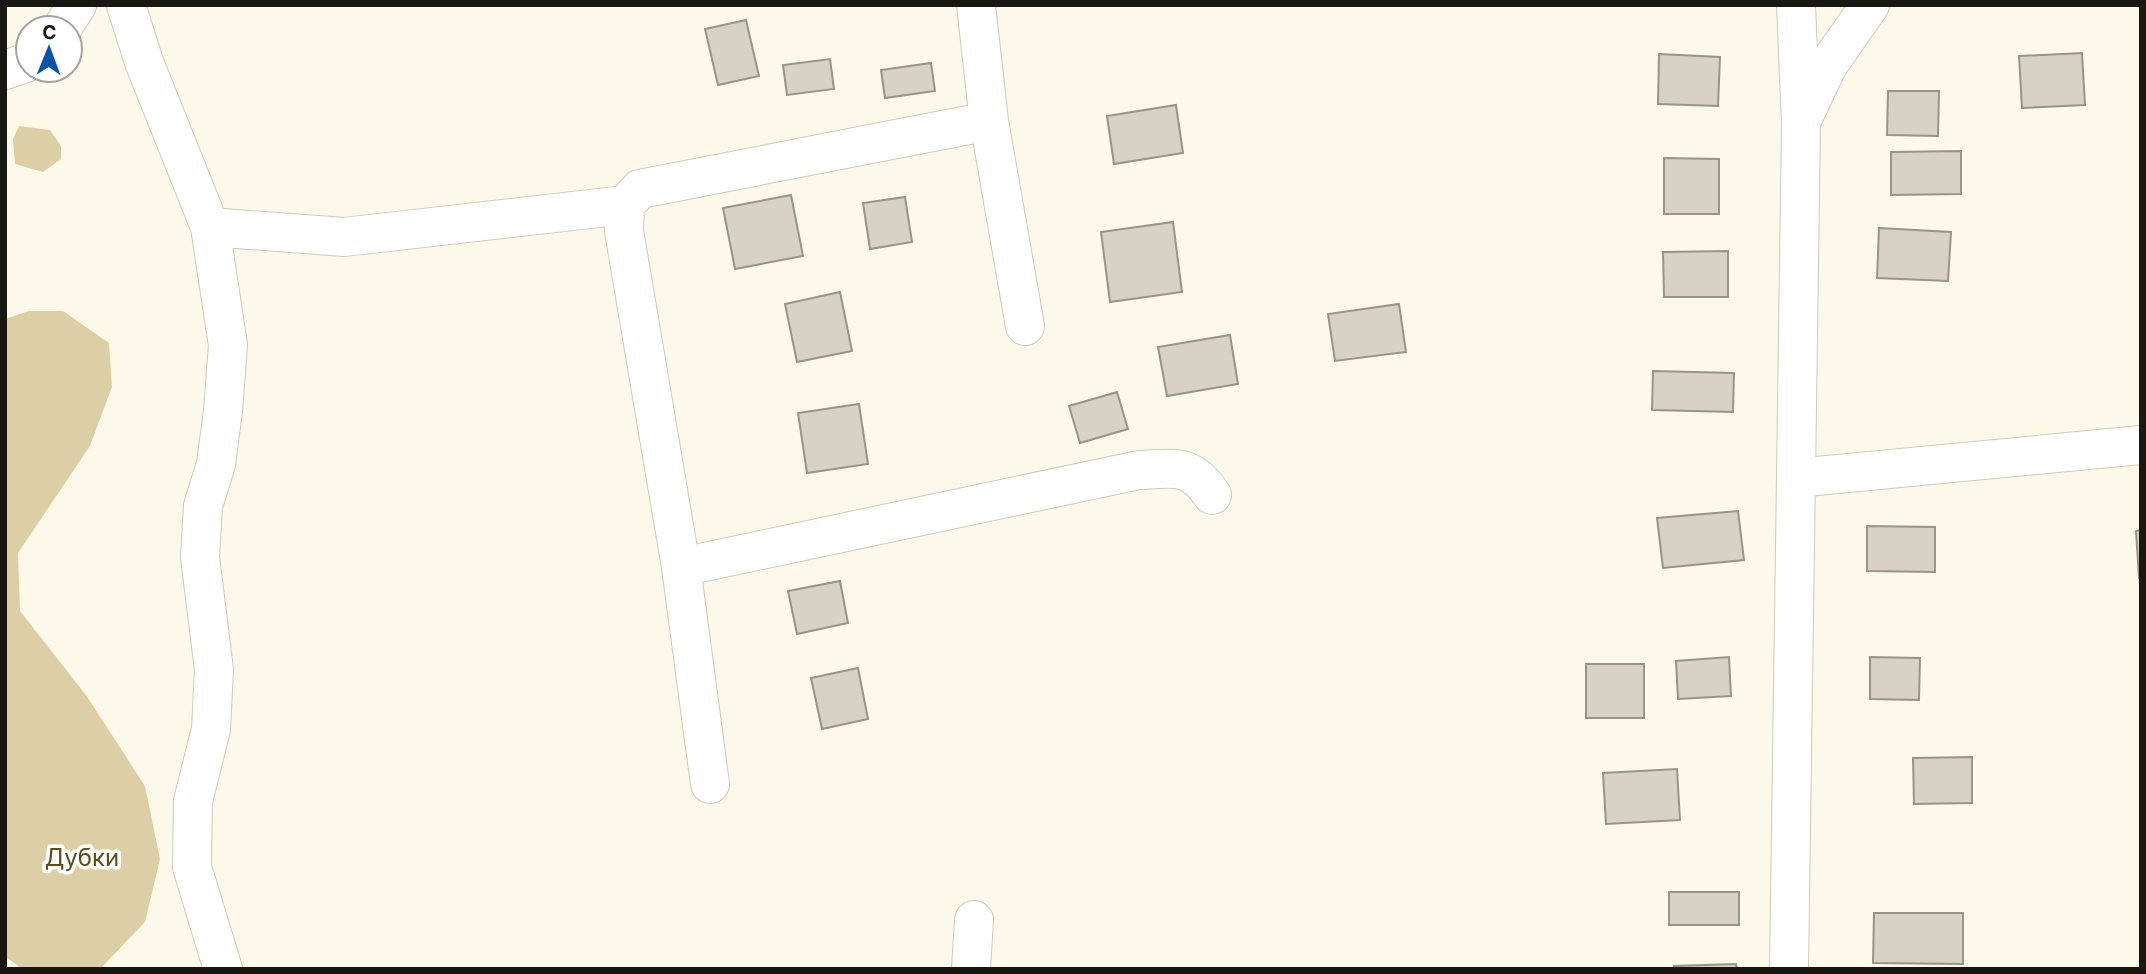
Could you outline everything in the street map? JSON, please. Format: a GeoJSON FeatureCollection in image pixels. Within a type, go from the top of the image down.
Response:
{"type":"FeatureCollection","features":[{"type":"Feature","properties":{"kind":"street"},"geometry":{"type":"LineString","coordinates":[[126,5],[144,62],[210,228],[228,345],[216,464],[203,506],[201,557],[214,670],[211,729],[193,801],[192,867],[223,969]]}},
{"type":"Feature","properties":{"kind":"street"},"geometry":{"type":"LineString","coordinates":[[976,5],[989,121],[1025,326]]}},
{"type":"Feature","properties":{"kind":"street"},"geometry":{"type":"LineString","coordinates":[[1789,969],[1801,124],[1796,5]]}},
{"type":"Feature","properties":{"kind":"street"},"geometry":{"type":"LineString","coordinates":[[1801,124],[1828,65],[1870,5]]}},
{"type":"Feature","properties":{"kind":"street"},"geometry":{"type":"LineString","coordinates":[[210,228],[344,237],[625,205],[640,189],[989,121]]}},
{"type":"Feature","properties":{"kind":"street"},"geometry":{"type":"LineString","coordinates":[[625,205],[624,231],[681,567],[710,784]]}},
{"type":"Feature","properties":{"kind":"street"},"geometry":{"type":"LineString","coordinates":[[1796,478],[2141,445]]}},
{"type":"Feature","properties":{"kind":"street"},"geometry":{"type":"LineString","coordinates":[[681,567],[1139,470],[1185,469],[1201,480],[1212,495]]}},
{"type":"Feature","properties":{"kind":"street"},"geometry":{"type":"LineString","coordinates":[[971,969],[974,920]]}},
{"type":"Feature","properties":{"kind":"green space"},"geometry":{"type":"Polygon","coordinates":[[[19,126],[50,130],[61,146],[61,159],[43,172],[15,164],[13,139],[19,126]]]}},
{"type":"Feature","properties":{"kind":"green space","name":"Дубки"},"geometry":{"type":"Polygon","coordinates":[[[29,311],[63,311],[109,343],[112,387],[90,446],[18,553],[20,611],[86,695],[145,786],[160,859],[145,922],[100,969],[22,969],[5,956],[5,319],[29,311]]]}},
{"type":"Feature","properties":{"kind":"building"},"geometry":{"type":"Polygon","coordinates":[[[746,20],[759,76],[718,85],[705,29],[746,20]]]}},
{"type":"Feature","properties":{"kind":"building"},"geometry":{"type":"Polygon","coordinates":[[[2082,53],[2085,105],[2022,108],[2019,56],[2082,53]]]}},
{"type":"Feature","properties":{"kind":"building"},"geometry":{"type":"Polygon","coordinates":[[[1659,54],[1720,57],[1718,106],[1658,104],[1659,54]]]}},
{"type":"Feature","properties":{"kind":"building"},"geometry":{"type":"Polygon","coordinates":[[[830,59],[834,89],[787,95],[783,65],[830,59]]]}},
{"type":"Feature","properties":{"kind":"building"},"geometry":{"type":"Polygon","coordinates":[[[931,63],[935,91],[885,98],[881,70],[931,63]]]}},
{"type":"Feature","properties":{"kind":"building"},"geometry":{"type":"Polygon","coordinates":[[[1888,91],[1939,91],[1938,136],[1887,135],[1888,91]]]}},
{"type":"Feature","properties":{"kind":"building"},"geometry":{"type":"Polygon","coordinates":[[[1176,105],[1183,153],[1114,164],[1107,116],[1176,105]]]}},
{"type":"Feature","properties":{"kind":"building"},"geometry":{"type":"Polygon","coordinates":[[[1961,151],[1961,194],[1891,195],[1891,152],[1961,151]]]}},
{"type":"Feature","properties":{"kind":"building"},"geometry":{"type":"Polygon","coordinates":[[[1664,158],[1719,159],[1719,214],[1664,214],[1664,158]]]}},
{"type":"Feature","properties":{"kind":"building"},"geometry":{"type":"Polygon","coordinates":[[[791,195],[803,256],[735,269],[723,208],[791,195]]]}},
{"type":"Feature","properties":{"kind":"building"},"geometry":{"type":"Polygon","coordinates":[[[905,197],[912,242],[870,249],[863,203],[905,197]]]}},
{"type":"Feature","properties":{"kind":"building"},"geometry":{"type":"Polygon","coordinates":[[[1173,222],[1182,292],[1110,302],[1101,232],[1173,222]]]}},
{"type":"Feature","properties":{"kind":"building"},"geometry":{"type":"Polygon","coordinates":[[[1879,228],[1951,232],[1948,281],[1877,278],[1879,228]]]}},
{"type":"Feature","properties":{"kind":"building"},"geometry":{"type":"Polygon","coordinates":[[[1728,251],[1728,297],[1664,297],[1663,252],[1728,251]]]}},
{"type":"Feature","properties":{"kind":"building"},"geometry":{"type":"Polygon","coordinates":[[[840,292],[852,351],[797,362],[785,304],[840,292]]]}},
{"type":"Feature","properties":{"kind":"building"},"geometry":{"type":"Polygon","coordinates":[[[1399,304],[1406,352],[1335,361],[1328,314],[1399,304]]]}},
{"type":"Feature","properties":{"kind":"building"},"geometry":{"type":"Polygon","coordinates":[[[1230,335],[1238,384],[1167,396],[1158,347],[1230,335]]]}},
{"type":"Feature","properties":{"kind":"building"},"geometry":{"type":"Polygon","coordinates":[[[1653,371],[1734,373],[1733,412],[1652,410],[1653,371]]]}},
{"type":"Feature","properties":{"kind":"building"},"geometry":{"type":"Polygon","coordinates":[[[1117,392],[1128,429],[1080,443],[1069,406],[1117,392]]]}},
{"type":"Feature","properties":{"kind":"building"},"geometry":{"type":"Polygon","coordinates":[[[859,404],[868,464],[807,473],[798,413],[859,404]]]}},
{"type":"Feature","properties":{"kind":"building"},"geometry":{"type":"Polygon","coordinates":[[[1738,511],[1744,560],[1663,568],[1657,518],[1738,511]]]}},
{"type":"Feature","properties":{"kind":"building"},"geometry":{"type":"Polygon","coordinates":[[[1867,526],[1935,527],[1935,572],[1867,571],[1867,526]]]}},
{"type":"Feature","properties":{"kind":"building"},"geometry":{"type":"Polygon","coordinates":[[[2141,530],[2141,578],[2139,578],[2136,531],[2141,530]]]}},
{"type":"Feature","properties":{"kind":"building"},"geometry":{"type":"Polygon","coordinates":[[[840,581],[848,623],[797,634],[788,591],[840,581]]]}},
{"type":"Feature","properties":{"kind":"building"},"geometry":{"type":"Polygon","coordinates":[[[1729,657],[1731,696],[1678,699],[1676,661],[1729,657]]]}},
{"type":"Feature","properties":{"kind":"building"},"geometry":{"type":"Polygon","coordinates":[[[1870,657],[1920,658],[1919,700],[1870,699],[1870,657]]]}},
{"type":"Feature","properties":{"kind":"building"},"geometry":{"type":"Polygon","coordinates":[[[1586,664],[1644,664],[1644,718],[1586,718],[1586,664]]]}},
{"type":"Feature","properties":{"kind":"building"},"geometry":{"type":"Polygon","coordinates":[[[858,668],[868,719],[822,729],[811,678],[858,668]]]}},
{"type":"Feature","properties":{"kind":"building"},"geometry":{"type":"Polygon","coordinates":[[[1972,757],[1972,803],[1914,804],[1913,758],[1972,757]]]}},
{"type":"Feature","properties":{"kind":"building"},"geometry":{"type":"Polygon","coordinates":[[[1677,769],[1680,820],[1606,824],[1603,773],[1677,769]]]}},
{"type":"Feature","properties":{"kind":"building"},"geometry":{"type":"Polygon","coordinates":[[[1669,892],[1739,892],[1739,925],[1669,925],[1669,892]]]}},
{"type":"Feature","properties":{"kind":"building"},"geometry":{"type":"Polygon","coordinates":[[[1874,913],[1963,913],[1963,964],[1873,963],[1874,913]]]}},
{"type":"Feature","properties":{"kind":"building"},"geometry":{"type":"Polygon","coordinates":[[[1736,964],[1737,969],[1675,969],[1674,966],[1736,964]]]}}]}
